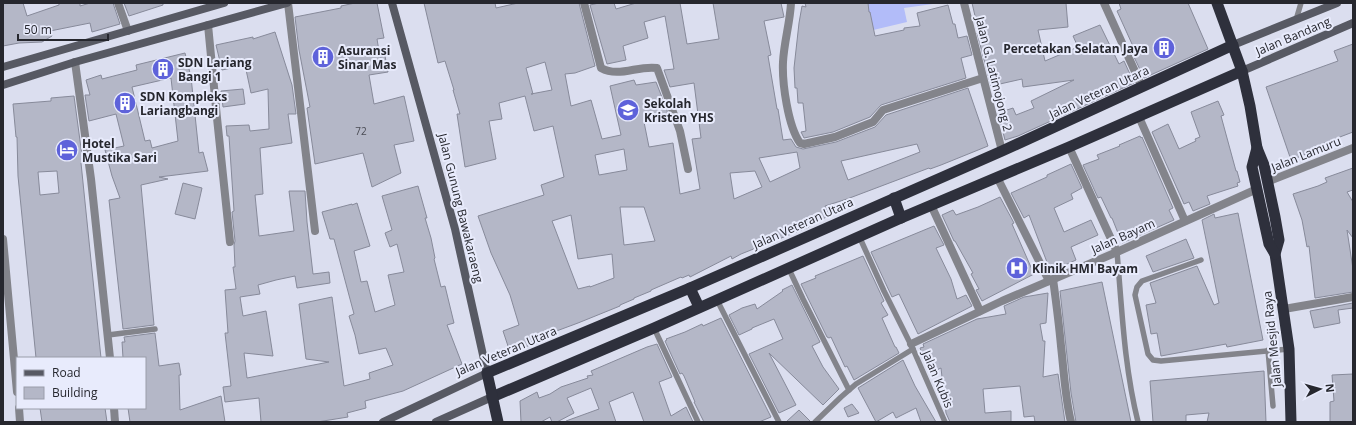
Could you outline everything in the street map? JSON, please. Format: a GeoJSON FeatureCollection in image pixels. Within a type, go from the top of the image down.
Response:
{"type":"FeatureCollection","features":[{"type":"Feature","properties":{"kind":"highway","name":"Jalan Mesjid Raya"},"geometry":{"type":"LineString","coordinates":[[1217,3],[1242,71],[1257,148],[1264,165],[1279,240],[1275,254]]}},
{"type":"Feature","properties":{"kind":"highway","name":"Jalan Veteran Utara"},"geometry":{"type":"LineString","coordinates":[[487,373],[690,288],[1002,151],[1233,45]]}},
{"type":"Feature","properties":{"kind":"highway"},"geometry":{"type":"LineString","coordinates":[[492,397],[654,328],[859,236],[1139,117],[1242,71]]}},
{"type":"Feature","properties":{"kind":"highway","name":"Jalan Mesjid Raya"},"geometry":{"type":"LineString","coordinates":[[1257,148],[1252,166],[1269,244],[1275,254],[1284,309],[1288,349],[1291,422]]}},
{"type":"Feature","properties":{"kind":"highway"},"geometry":{"type":"LineString","coordinates":[[894,198],[901,218]]}},
{"type":"Feature","properties":{"kind":"highway"},"geometry":{"type":"LineString","coordinates":[[690,288],[699,307]]}},
{"type":"Feature","properties":{"kind":"highway","name":"Jalan Gunung Bawakaraeng"},"geometry":{"type":"LineString","coordinates":[[487,373],[498,422]]}},
{"type":"Feature","properties":{"kind":"main road"},"geometry":{"type":"LineString","coordinates":[[3,67],[224,3]]}},
{"type":"Feature","properties":{"kind":"main road"},"geometry":{"type":"LineString","coordinates":[[3,85],[75,62],[288,3]]}},
{"type":"Feature","properties":{"kind":"main road","name":"Jalan Gunung Bawakaraeng"},"geometry":{"type":"LineString","coordinates":[[392,3],[455,229],[487,373]]}},
{"type":"Feature","properties":{"kind":"main road","name":"Jalan Bandang"},"geometry":{"type":"LineString","coordinates":[[1233,45],[1337,3]]}},
{"type":"Feature","properties":{"kind":"main road","name":"Jalan Bandang"},"geometry":{"type":"LineString","coordinates":[[1242,71],[1353,23]]}},
{"type":"Feature","properties":{"kind":"main road","name":"Jalan Veteran Utara"},"geometry":{"type":"LineString","coordinates":[[383,422],[487,373]]}},
{"type":"Feature","properties":{"kind":"main road"},"geometry":{"type":"LineString","coordinates":[[436,422],[492,397]]}},
{"type":"Feature","properties":{"kind":"street"},"geometry":{"type":"LineString","coordinates":[[118,3],[128,31]]}},
{"type":"Feature","properties":{"kind":"street"},"geometry":{"type":"LineString","coordinates":[[288,3],[314,231]]}},
{"type":"Feature","properties":{"kind":"street"},"geometry":{"type":"LineString","coordinates":[[584,3],[601,68],[612,72],[623,72],[649,67],[657,68],[680,132],[688,169]]}},
{"type":"Feature","properties":{"kind":"street"},"geometry":{"type":"LineString","coordinates":[[791,3],[783,63],[784,79],[788,111],[795,136],[800,143],[804,144],[835,137],[873,122],[883,110],[983,78]]}},
{"type":"Feature","properties":{"kind":"street","name":"Jalan G. Latimojong 2"},"geometry":{"type":"LineString","coordinates":[[964,3],[1002,151]]}},
{"type":"Feature","properties":{"kind":"street"},"geometry":{"type":"LineString","coordinates":[[1104,3],[1142,87]]}},
{"type":"Feature","properties":{"kind":"street"},"geometry":{"type":"LineString","coordinates":[[208,25],[230,242]]}},
{"type":"Feature","properties":{"kind":"street"},"geometry":{"type":"LineString","coordinates":[[75,62],[91,179],[110,357]]}},
{"type":"Feature","properties":{"kind":"street"},"geometry":{"type":"LineString","coordinates":[[1139,117],[1185,221]]}},
{"type":"Feature","properties":{"kind":"street"},"geometry":{"type":"LineString","coordinates":[[1069,147],[1117,252]]}},
{"type":"Feature","properties":{"kind":"street","name":"Jalan Lamuru"},"geometry":{"type":"LineString","coordinates":[[1267,182],[1353,148]]}},
{"type":"Feature","properties":{"kind":"street"},"geometry":{"type":"LineString","coordinates":[[997,177],[1051,280],[1061,340],[1067,408],[1071,422]]}},
{"type":"Feature","properties":{"kind":"street","name":"Jalan Bayam"},"geometry":{"type":"LineString","coordinates":[[912,347],[980,311],[1117,252],[1257,189]]}},
{"type":"Feature","properties":{"kind":"street"},"geometry":{"type":"LineString","coordinates":[[931,205],[980,311]]}},
{"type":"Feature","properties":{"kind":"street"},"geometry":{"type":"LineString","coordinates":[[3,239],[16,381]]}},
{"type":"Feature","properties":{"kind":"street"},"geometry":{"type":"LineString","coordinates":[[1284,309],[1353,297]]}},
{"type":"Feature","properties":{"kind":"street"},"geometry":{"type":"LineString","coordinates":[[18,409],[20,422]]}},
{"type":"Feature","properties":{"kind":"street"},"geometry":{"type":"LineString","coordinates":[[114,409],[115,422]]}},
{"type":"Feature","properties":{"kind":"lane"},"geometry":{"type":"LineString","coordinates":[[1296,20],[1301,3]]}},
{"type":"Feature","properties":{"kind":"lane","name":"Jalan Kubis"},"geometry":{"type":"LineString","coordinates":[[859,236],[912,347],[945,422]]}},
{"type":"Feature","properties":{"kind":"lane"},"geometry":{"type":"LineString","coordinates":[[1117,252],[1127,369],[1138,422]]}},
{"type":"Feature","properties":{"kind":"lane"},"geometry":{"type":"LineString","coordinates":[[1202,260],[1142,281],[1137,287],[1135,294],[1148,354],[1153,360],[1161,361],[1288,349]]}},
{"type":"Feature","properties":{"kind":"lane"},"geometry":{"type":"LineString","coordinates":[[788,267],[803,300],[849,390]]}},
{"type":"Feature","properties":{"kind":"lane"},"geometry":{"type":"LineString","coordinates":[[716,299],[779,422]]}},
{"type":"Feature","properties":{"kind":"lane"},"geometry":{"type":"LineString","coordinates":[[108,335],[155,328]]}},
{"type":"Feature","properties":{"kind":"lane"},"geometry":{"type":"LineString","coordinates":[[654,328],[698,422]]}},
{"type":"Feature","properties":{"kind":"lane","name":"Jalan Bayam"},"geometry":{"type":"LineString","coordinates":[[815,422],[849,390],[912,347]]}},
{"type":"Feature","properties":{"kind":"lane"},"geometry":{"type":"LineString","coordinates":[[1268,350],[1274,406]]}},
{"type":"Feature","properties":{"kind":"shaded area"},"geometry":{"type":"Polygon","coordinates":[[[860,3],[940,3],[904,8],[907,22],[869,31],[860,3]]]}},
{"type":"Feature","properties":{"kind":"building"},"geometry":{"type":"Polygon","coordinates":[[[3,3],[23,3],[27,16],[59,5],[59,3],[80,3],[80,6],[90,3],[113,3],[120,24],[92,32],[90,23],[50,31],[52,36],[42,42],[19,43],[3,46],[3,3]]]}},
{"type":"Feature","properties":{"kind":"building"},"geometry":{"type":"Polygon","coordinates":[[[124,3],[163,3],[163,5],[129,16],[124,3]]]}},
{"type":"Feature","properties":{"kind":"building"},"geometry":{"type":"Polygon","coordinates":[[[355,3],[377,3],[384,38],[377,39],[380,57],[385,56],[388,72],[369,75],[374,104],[404,96],[414,141],[394,145],[401,173],[372,187],[363,153],[315,164],[307,108],[310,107],[299,50],[295,17],[341,8],[341,6],[355,3]]]}},
{"type":"Feature","properties":{"kind":"building"},"geometry":{"type":"Polygon","coordinates":[[[424,3],[495,3],[496,8],[518,3],[579,3],[595,66],[575,73],[565,74],[571,106],[591,100],[602,139],[621,135],[610,86],[634,80],[636,85],[656,82],[667,110],[668,119],[644,122],[649,147],[673,143],[680,194],[700,189],[692,139],[701,138],[694,83],[670,87],[664,70],[674,69],[665,16],[644,22],[648,38],[623,46],[626,60],[607,64],[590,5],[599,3],[614,3],[616,9],[636,3],[680,3],[687,44],[719,39],[713,3],[781,3],[784,17],[764,21],[771,55],[768,56],[783,140],[791,139],[796,147],[803,149],[836,142],[875,127],[886,115],[968,88],[988,146],[941,165],[825,206],[829,216],[808,225],[809,227],[732,259],[731,256],[690,277],[689,275],[682,278],[681,277],[634,298],[620,306],[543,336],[545,340],[510,352],[503,331],[519,325],[510,295],[491,253],[478,216],[544,195],[541,185],[564,177],[553,126],[534,131],[525,96],[499,103],[502,119],[489,121],[496,159],[465,167],[457,114],[460,114],[445,61],[438,63],[424,3]],[[545,62],[526,68],[533,94],[552,90],[545,62]],[[917,144],[841,161],[848,180],[920,152],[917,144]],[[624,149],[595,155],[599,175],[627,170],[624,149]],[[797,152],[759,158],[770,182],[800,168],[797,152]],[[755,171],[730,173],[734,199],[762,187],[755,171]],[[620,207],[624,245],[655,241],[644,207],[620,207]],[[571,215],[552,221],[578,289],[590,287],[614,278],[612,254],[578,259],[571,215]]]}},
{"type":"Feature","properties":{"kind":"building"},"geometry":{"type":"Polygon","coordinates":[[[805,3],[868,3],[875,36],[904,30],[904,28],[920,26],[917,13],[948,5],[958,38],[967,36],[972,55],[961,58],[966,78],[881,105],[870,117],[833,132],[804,138],[801,132],[806,131],[803,103],[798,103],[797,88],[795,88],[794,68],[799,23],[802,6],[806,7],[805,3]]]}},
{"type":"Feature","properties":{"kind":"building"},"geometry":{"type":"Polygon","coordinates":[[[972,3],[1066,3],[1068,27],[1038,30],[1045,61],[1078,47],[1073,36],[1100,25],[1119,64],[1124,61],[1134,83],[1018,136],[1005,140],[998,113],[1013,108],[1016,115],[1034,108],[1031,101],[1074,80],[1023,87],[1022,79],[991,86],[977,33],[979,33],[972,3]]]}},
{"type":"Feature","properties":{"kind":"building"},"geometry":{"type":"Polygon","coordinates":[[[1119,3],[1188,3],[1208,49],[1144,78],[1134,57],[1137,55],[1117,11],[1121,9],[1119,3]]]}},
{"type":"Feature","properties":{"kind":"building"},"geometry":{"type":"Polygon","coordinates":[[[275,32],[292,85],[296,114],[288,114],[292,143],[260,148],[263,194],[255,195],[259,236],[294,231],[289,191],[305,191],[313,274],[329,272],[330,283],[297,288],[295,276],[258,285],[260,294],[240,297],[243,316],[266,311],[273,356],[244,353],[247,378],[329,362],[306,359],[299,304],[332,297],[344,386],[370,379],[369,373],[393,365],[386,348],[359,354],[349,316],[354,314],[334,239],[330,239],[322,212],[357,203],[370,246],[354,251],[361,282],[367,281],[375,312],[395,305],[388,275],[404,272],[397,244],[390,247],[385,233],[392,230],[382,196],[418,186],[427,218],[425,218],[431,238],[434,259],[441,287],[445,286],[454,323],[447,325],[462,364],[403,391],[365,401],[366,408],[347,413],[348,417],[317,422],[261,422],[259,398],[225,402],[223,387],[231,386],[225,333],[228,333],[225,290],[236,289],[233,267],[235,267],[235,241],[232,212],[234,211],[229,136],[227,136],[226,126],[249,125],[250,131],[269,129],[268,89],[251,93],[245,65],[222,70],[216,45],[253,37],[253,39],[275,32]]]}},
{"type":"Feature","properties":{"kind":"building"},"geometry":{"type":"Polygon","coordinates":[[[1353,44],[1353,132],[1324,143],[1325,145],[1319,147],[1319,149],[1291,160],[1266,87],[1338,61],[1334,51],[1353,44]]]}},
{"type":"Feature","properties":{"kind":"building"},"geometry":{"type":"Polygon","coordinates":[[[185,53],[191,77],[199,153],[203,152],[208,171],[159,177],[168,179],[141,185],[154,325],[123,329],[109,200],[120,198],[105,150],[124,146],[116,114],[89,121],[85,95],[90,95],[86,80],[101,75],[102,79],[137,70],[136,65],[185,53]],[[171,78],[132,87],[145,141],[150,140],[152,148],[178,141],[171,78]]]}},
{"type":"Feature","properties":{"kind":"building"},"geometry":{"type":"Polygon","coordinates":[[[243,89],[245,104],[223,107],[221,91],[243,89]]]}},
{"type":"Feature","properties":{"kind":"building"},"geometry":{"type":"Polygon","coordinates":[[[74,96],[83,163],[81,163],[101,357],[36,357],[18,176],[17,137],[13,104],[51,101],[51,98],[74,96]],[[57,171],[38,172],[40,195],[59,193],[57,171]]]}},
{"type":"Feature","properties":{"kind":"building"},"geometry":{"type":"Polygon","coordinates":[[[1218,101],[1224,115],[1221,116],[1240,182],[1237,183],[1238,186],[1207,196],[1210,204],[1193,211],[1189,202],[1184,204],[1152,132],[1168,124],[1179,149],[1196,141],[1195,139],[1200,137],[1191,112],[1218,101]]]}},
{"type":"Feature","properties":{"kind":"building"},"geometry":{"type":"Polygon","coordinates":[[[1140,136],[1141,138],[1142,137],[1173,208],[1169,210],[1174,220],[1122,243],[1112,218],[1101,197],[1098,198],[1083,165],[1099,159],[1097,155],[1140,136]]]}},
{"type":"Feature","properties":{"kind":"building"},"geometry":{"type":"Polygon","coordinates":[[[1071,164],[1082,188],[1071,194],[1073,199],[1054,208],[1064,232],[1091,220],[1098,235],[1071,247],[1076,260],[1054,270],[1050,270],[1029,215],[1024,218],[1011,193],[1047,177],[1047,175],[1071,164]]]}},
{"type":"Feature","properties":{"kind":"building"},"geometry":{"type":"Polygon","coordinates":[[[1353,168],[1353,190],[1347,192],[1353,202],[1353,238],[1347,230],[1353,269],[1353,292],[1315,298],[1309,246],[1307,247],[1302,220],[1293,194],[1318,186],[1327,182],[1325,178],[1353,168]]]}},
{"type":"Feature","properties":{"kind":"building"},"geometry":{"type":"Polygon","coordinates":[[[183,183],[202,188],[195,219],[175,214],[183,183]]]}},
{"type":"Feature","properties":{"kind":"building"},"geometry":{"type":"Polygon","coordinates":[[[1000,197],[1014,223],[1012,224],[1034,274],[982,301],[976,290],[979,289],[971,274],[973,273],[954,241],[942,215],[953,210],[956,215],[1000,197]]]}},
{"type":"Feature","properties":{"kind":"building"},"geometry":{"type":"Polygon","coordinates":[[[1238,213],[1263,340],[1227,347],[1226,344],[1161,356],[1157,333],[1151,334],[1146,305],[1156,303],[1150,283],[1197,266],[1214,305],[1219,303],[1202,220],[1214,214],[1215,218],[1238,213]]]}},
{"type":"Feature","properties":{"kind":"building"},"geometry":{"type":"Polygon","coordinates":[[[934,226],[944,245],[936,248],[951,279],[957,299],[966,295],[972,306],[918,334],[899,294],[892,297],[871,252],[934,226]]]}},
{"type":"Feature","properties":{"kind":"building"},"geometry":{"type":"Polygon","coordinates":[[[1186,239],[1194,258],[1153,272],[1146,256],[1186,239]]]}},
{"type":"Feature","properties":{"kind":"building"},"geometry":{"type":"Polygon","coordinates":[[[863,256],[884,301],[881,303],[888,315],[882,318],[899,353],[854,380],[847,366],[845,367],[831,337],[827,337],[801,284],[816,278],[815,276],[863,256]]]}},
{"type":"Feature","properties":{"kind":"building"},"geometry":{"type":"Polygon","coordinates":[[[1102,282],[1131,422],[1076,422],[1071,393],[1060,291],[1102,282]]]}},
{"type":"Feature","properties":{"kind":"building"},"geometry":{"type":"Polygon","coordinates":[[[792,285],[820,342],[812,346],[823,367],[839,389],[823,405],[769,353],[796,405],[779,413],[749,354],[783,339],[774,319],[739,335],[729,315],[742,308],[755,304],[757,309],[783,291],[782,290],[792,285]]]}},
{"type":"Feature","properties":{"kind":"building"},"geometry":{"type":"Polygon","coordinates":[[[1048,293],[1046,323],[1040,324],[1043,341],[1045,341],[1043,377],[1058,374],[1065,422],[1035,422],[1034,416],[1024,417],[1020,386],[983,389],[985,413],[1011,411],[1011,422],[950,422],[946,413],[941,368],[930,373],[920,348],[924,347],[923,344],[977,319],[1006,314],[1004,306],[1024,297],[1048,293]]]}},
{"type":"Feature","properties":{"kind":"building"},"geometry":{"type":"Polygon","coordinates":[[[1353,303],[1353,308],[1338,310],[1340,323],[1314,328],[1310,311],[1353,303]]]}},
{"type":"Feature","properties":{"kind":"building"},"geometry":{"type":"Polygon","coordinates":[[[721,318],[771,417],[759,422],[704,422],[684,376],[682,373],[680,374],[665,341],[667,340],[666,339],[702,324],[703,326],[721,318]]]}},
{"type":"Feature","properties":{"kind":"building"},"geometry":{"type":"Polygon","coordinates":[[[155,333],[159,366],[179,363],[181,375],[179,375],[180,410],[221,396],[225,422],[130,422],[128,409],[146,409],[146,357],[123,357],[122,342],[125,342],[124,337],[155,333]]]}},
{"type":"Feature","properties":{"kind":"building"},"geometry":{"type":"Polygon","coordinates":[[[657,344],[672,377],[659,382],[671,416],[686,407],[693,422],[644,422],[633,392],[609,402],[616,422],[567,422],[566,421],[599,409],[591,388],[567,398],[574,413],[557,422],[552,422],[550,417],[541,422],[521,422],[520,401],[537,392],[539,398],[550,394],[561,387],[588,378],[587,376],[593,375],[591,371],[657,344]]]}},
{"type":"Feature","properties":{"kind":"building"},"geometry":{"type":"Polygon","coordinates":[[[903,360],[915,386],[936,422],[921,422],[916,408],[896,418],[893,412],[876,422],[858,388],[903,360]]]}},
{"type":"Feature","properties":{"kind":"building"},"geometry":{"type":"Polygon","coordinates":[[[1264,371],[1266,422],[1207,422],[1209,413],[1186,415],[1186,422],[1153,422],[1150,381],[1264,371]]]}},
{"type":"Feature","properties":{"kind":"building"},"geometry":{"type":"Polygon","coordinates":[[[1353,374],[1353,422],[1330,422],[1330,402],[1334,401],[1332,375],[1353,374]]]}},
{"type":"Feature","properties":{"kind":"building"},"geometry":{"type":"Polygon","coordinates":[[[852,404],[859,413],[848,417],[844,408],[852,404]]]}},
{"type":"Feature","properties":{"kind":"building"},"geometry":{"type":"Polygon","coordinates":[[[40,409],[105,409],[107,422],[42,422],[40,409]]]}},
{"type":"Feature","properties":{"kind":"building"},"geometry":{"type":"Polygon","coordinates":[[[799,410],[811,422],[786,422],[799,410]]]}},
{"type":"Feature","properties":{"kind":"place","name":"Percetakan Selatan Jaya"},"geometry":{"type":"Point","coordinates":[1164,48]}},
{"type":"Feature","properties":{"kind":"place","name":"Asuransi Sinar Mas"},"geometry":{"type":"Point","coordinates":[323,57]}},
{"type":"Feature","properties":{"kind":"place","name":"SDN Lariang Bangi 1"},"geometry":{"type":"Point","coordinates":[163,69]}},
{"type":"Feature","properties":{"kind":"place","name":"SDN Kompleks Lariangbangi"},"geometry":{"type":"Point","coordinates":[125,103]}},
{"type":"Feature","properties":{"kind":"place","name":"Sekolah Kristen YHS"},"geometry":{"type":"Point","coordinates":[628,110]}},
{"type":"Feature","properties":{"kind":"place","name":"Hotel Mustika Sari"},"geometry":{"type":"Point","coordinates":[67,150]}},
{"type":"Feature","properties":{"kind":"place","name":"Klinik HMI Bayam"},"geometry":{"type":"Point","coordinates":[1017,268]}}]}
